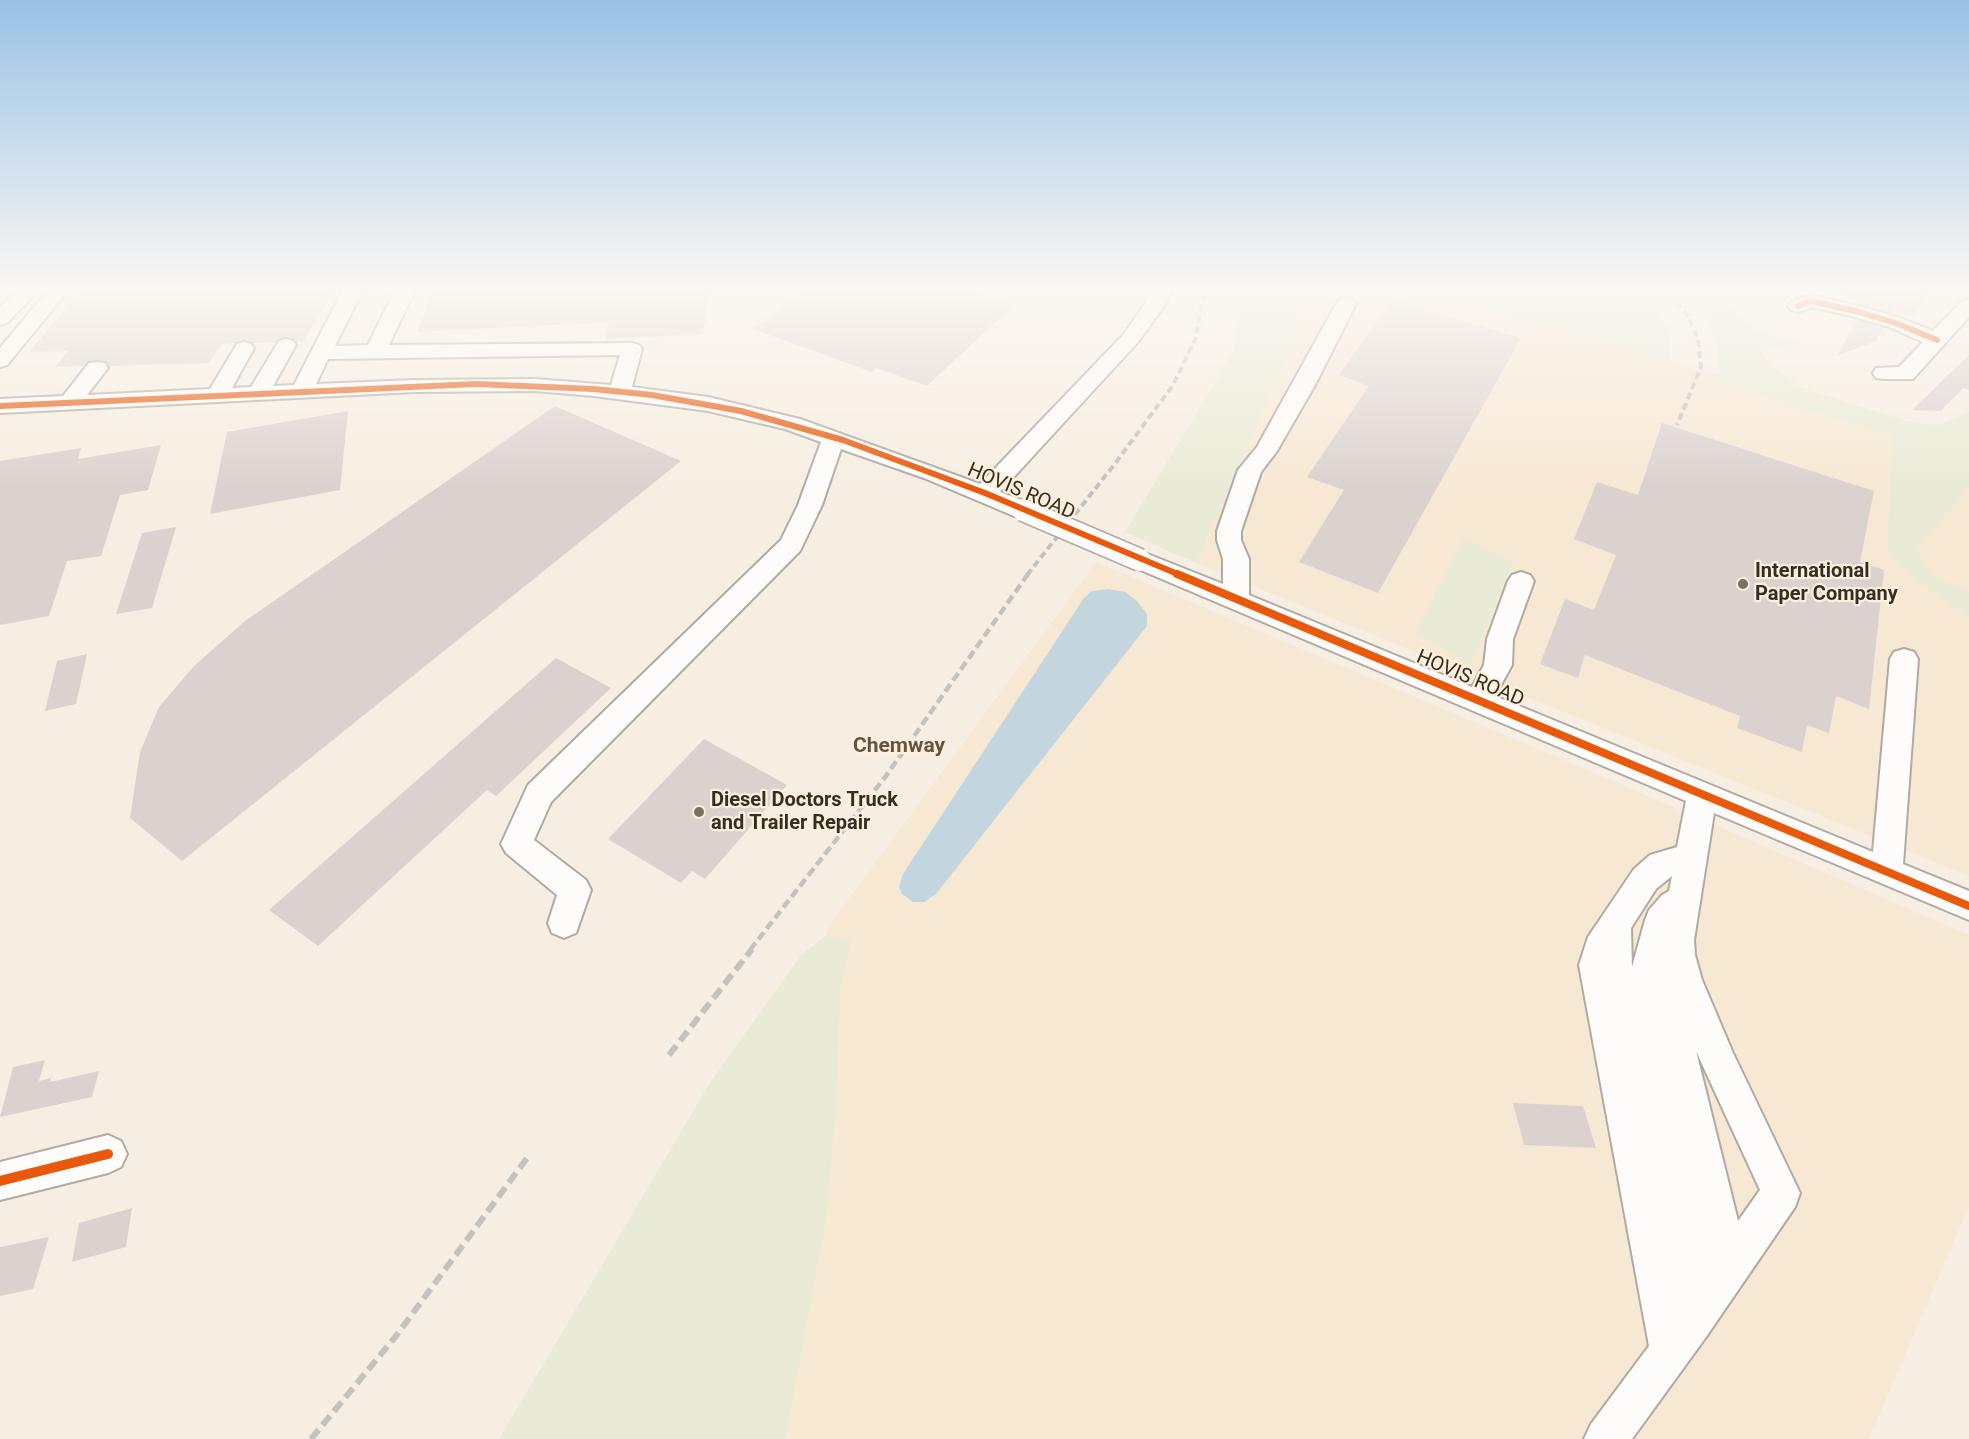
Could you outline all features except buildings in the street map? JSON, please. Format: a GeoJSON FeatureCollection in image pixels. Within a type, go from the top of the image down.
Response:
{"type":"FeatureCollection","features":[{"type":"Feature","properties":{"kind":"street"},"geometry":{"type":"LineString","coordinates":[[216,397],[241,353]]}},
{"type":"Feature","properties":{"kind":"street"},"geometry":{"type":"LineString","coordinates":[[256,395],[281,353]]}},
{"type":"Feature","properties":{"kind":"street"},"geometry":{"type":"LineString","coordinates":[[301,392],[321,353]]}},
{"type":"Feature","properties":{"kind":"street"},"geometry":{"type":"LineString","coordinates":[[620,392],[631,353]]}},
{"type":"Feature","properties":{"kind":"street"},"geometry":{"type":"LineString","coordinates":[[985,493],[1117,353]]}},
{"type":"Feature","properties":{"kind":"street"},"geometry":{"type":"LineString","coordinates":[[1236,600],[1236,559],[1229,540],[1229,531],[1250,470],[1266,451],[1320,353]]}},
{"type":"Feature","properties":{"kind":"street"},"geometry":{"type":"LineString","coordinates":[[1884,373],[1905,374],[1925,353]]}},
{"type":"Feature","properties":{"kind":"street"},"geometry":{"type":"LineString","coordinates":[[69,403],[97,368]]}},
{"type":"Feature","properties":{"kind":"street","name":"HOVIS ROAD"},"geometry":{"type":"LineString","coordinates":[[0,406],[476,384],[535,385],[620,392],[741,411],[834,438],[985,493],[1969,906]]}},
{"type":"Feature","properties":{"kind":"street"},"geometry":{"type":"LineString","coordinates":[[564,923],[575,890],[517,844],[539,794],[791,545],[810,505],[834,438]]}},
{"type":"Feature","properties":{"kind":"street"},"geometry":{"type":"LineString","coordinates":[[1478,701],[1498,665],[1500,639],[1521,581]]}},
{"type":"Feature","properties":{"kind":"street"},"geometry":{"type":"LineString","coordinates":[[1887,870],[1904,659]]}},
{"type":"Feature","properties":{"kind":"street"},"geometry":{"type":"LineString","coordinates":[[1606,1439],[1781,1193],[1716,1054],[1685,980],[1678,954],[1677,940],[1702,794]]}},
{"type":"Feature","properties":{"kind":"street"},"geometry":{"type":"LineString","coordinates":[[1691,856],[1668,862],[1651,872],[1616,923],[1613,937],[1616,966],[1701,1308]]}},
{"type":"Feature","properties":{"kind":"street"},"geometry":{"type":"LineString","coordinates":[[1684,899],[1673,905],[1661,920],[1649,966],[1647,989],[1701,1308]]}},
{"type":"Feature","properties":{"kind":"street"},"geometry":{"type":"LineString","coordinates":[[1678,954],[1672,983],[1701,1308]]}},
{"type":"Feature","properties":{"kind":"street"},"geometry":{"type":"LineString","coordinates":[[0,1181],[108,1154]]}},
{"type":"Feature","properties":{"kind":"shaded area"},"geometry":{"type":"Polygon","coordinates":[[[1289,353],[1669,353],[1669,359],[1969,451],[1969,876],[1196,563],[1289,353]]]}},
{"type":"Feature","properties":{"kind":"shaded area"},"geometry":{"type":"Polygon","coordinates":[[[1096,562],[1583,768],[1969,935],[1969,1207],[1869,1439],[598,1439],[714,1215],[831,923],[1096,562]]]}},
{"type":"Feature","properties":{"kind":"green space"},"geometry":{"type":"Polygon","coordinates":[[[1233,353],[1289,353],[1196,563],[1125,532],[1233,353]]]}},
{"type":"Feature","properties":{"kind":"green space"},"geometry":{"type":"Polygon","coordinates":[[[1647,353],[1669,353],[1669,359],[1647,353]]]}},
{"type":"Feature","properties":{"kind":"green space"},"geometry":{"type":"Polygon","coordinates":[[[1718,353],[1762,353],[1772,366],[1802,388],[1907,421],[1936,426],[1969,412],[1969,488],[1915,550],[1931,574],[1969,592],[1969,617],[1929,589],[1887,553],[1893,436],[1716,381],[1719,374],[1718,353]]]}},
{"type":"Feature","properties":{"kind":"green space"},"geometry":{"type":"Polygon","coordinates":[[[1463,539],[1513,562],[1470,665],[1416,632],[1463,539]]]}},
{"type":"Feature","properties":{"kind":"green space"},"geometry":{"type":"Polygon","coordinates":[[[826,936],[851,940],[840,990],[836,1106],[826,1220],[785,1439],[499,1439],[711,1081],[802,954],[826,936]]]}},
{"type":"Feature","properties":{"kind":"water"},"geometry":{"type":"Polygon","coordinates":[[[1108,589],[1125,592],[1137,601],[1147,614],[1147,626],[936,894],[924,902],[913,902],[902,894],[899,887],[903,874],[1084,598],[1092,591],[1108,589]]]}},
{"type":"Feature","properties":{"kind":"railway"},"geometry":{"type":"LineString","coordinates":[[1027,575],[1114,465],[1173,385],[1189,353]]}},
{"type":"Feature","properties":{"kind":"railway"},"geometry":{"type":"LineString","coordinates":[[1677,425],[1701,367],[1700,353]]}},
{"type":"Feature","properties":{"kind":"railway"},"geometry":{"type":"LineString","coordinates":[[750,950],[886,776],[1028,574]]}},
{"type":"Feature","properties":{"kind":"railway"},"geometry":{"type":"LineString","coordinates":[[669,1055],[752,949]]}},
{"type":"Feature","properties":{"kind":"railway"},"geometry":{"type":"LineString","coordinates":[[311,1439],[396,1336],[530,1154]]}},
{"type":"Feature","properties":{"kind":"cycle path"},"geometry":{"type":"LineString","coordinates":[[0,406],[476,384],[594,389],[652,395],[741,411],[843,440],[985,493],[1969,906]]}},
{"type":"Feature","properties":{"kind":"cycle path"},"geometry":{"type":"LineString","coordinates":[[0,1181],[108,1154]]}},
{"type":"Feature","properties":{"kind":"place","name":"International Paper Company"},"geometry":{"type":"Point","coordinates":[1743,584]}},
{"type":"Feature","properties":{"kind":"place","name":"Diesel Doctors Truck and Trailer Repair"},"geometry":{"type":"Point","coordinates":[699,812]}},
{"type":"Feature","properties":{"kind":"district","name":"Chemway"},"geometry":{"type":"Point","coordinates":[899,747]}}]}
